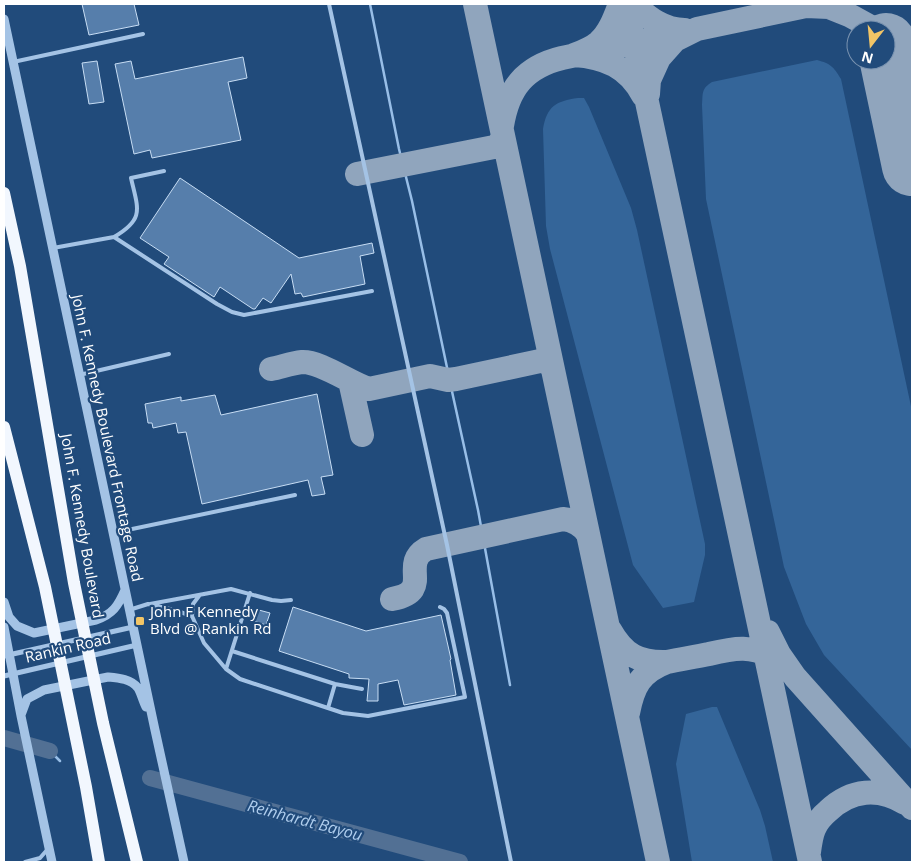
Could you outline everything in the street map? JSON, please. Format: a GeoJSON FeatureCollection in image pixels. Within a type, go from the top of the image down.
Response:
{"type":"FeatureCollection","features":[{"type":"Feature","properties":{"kind":"highway","name":"John F. Kennedy Boulevard"},"geometry":{"type":"LineString","coordinates":[[4,194],[20,266],[74,583],[103,723],[137,862]]}},
{"type":"Feature","properties":{"kind":"highway"},"geometry":{"type":"LineString","coordinates":[[4,427],[45,586],[86,787],[99,862]]}},
{"type":"Feature","properties":{"kind":"highway"},"geometry":{"type":"LineString","coordinates":[[86,787],[91,862]]}},
{"type":"Feature","properties":{"kind":"street","name":"John F. Kennedy Boulevard Frontage Road"},"geometry":{"type":"LineString","coordinates":[[4,18],[184,862]]}},
{"type":"Feature","properties":{"kind":"street"},"geometry":{"type":"LineString","coordinates":[[4,602],[9,617],[17,626],[34,633],[106,617],[120,602],[125,590]]}},
{"type":"Feature","properties":{"kind":"street"},"geometry":{"type":"LineString","coordinates":[[4,627],[8,675],[21,716],[52,862]]}},
{"type":"Feature","properties":{"kind":"street","name":"Rankin Road"},"geometry":{"type":"LineString","coordinates":[[6,656],[133,627]]}},
{"type":"Feature","properties":{"kind":"street","name":"Rankin Road"},"geometry":{"type":"LineString","coordinates":[[8,675],[137,645]]}},
{"type":"Feature","properties":{"kind":"street"},"geometry":{"type":"LineString","coordinates":[[21,716],[28,699],[44,690],[108,677],[119,678],[130,682],[138,688],[155,730]]}},
{"type":"Feature","properties":{"kind":"lane"},"geometry":{"type":"LineString","coordinates":[[329,4],[447,545],[511,862]]}},
{"type":"Feature","properties":{"kind":"lane"},"geometry":{"type":"LineString","coordinates":[[13,62],[142,34]]}},
{"type":"Feature","properties":{"kind":"lane"},"geometry":{"type":"LineString","coordinates":[[52,248],[114,237],[126,230],[135,219],[138,209],[131,178],[164,171]]}},
{"type":"Feature","properties":{"kind":"lane"},"geometry":{"type":"LineString","coordinates":[[114,237],[232,312],[244,314],[372,291]]}},
{"type":"Feature","properties":{"kind":"lane"},"geometry":{"type":"LineString","coordinates":[[80,375],[169,354]]}},
{"type":"Feature","properties":{"kind":"lane"},"geometry":{"type":"LineString","coordinates":[[113,533],[295,495]]}},
{"type":"Feature","properties":{"kind":"lane"},"geometry":{"type":"LineString","coordinates":[[129,610],[148,604],[231,589],[272,600],[291,600]]}},
{"type":"Feature","properties":{"kind":"lane"},"geometry":{"type":"LineString","coordinates":[[226,669],[250,594]]}},
{"type":"Feature","properties":{"kind":"lane"},"geometry":{"type":"LineString","coordinates":[[200,595],[193,604],[192,616],[204,643],[226,669],[240,680],[343,713],[368,716],[464,697],[447,613],[440,607]]}},
{"type":"Feature","properties":{"kind":"lane"},"geometry":{"type":"LineString","coordinates":[[148,604],[192,616]]}},
{"type":"Feature","properties":{"kind":"lane"},"geometry":{"type":"LineString","coordinates":[[232,651],[335,684],[362,689]]}},
{"type":"Feature","properties":{"kind":"lane"},"geometry":{"type":"LineString","coordinates":[[328,708],[335,684]]}},
{"type":"Feature","properties":{"kind":"lane"},"geometry":{"type":"LineString","coordinates":[[24,862],[40,858],[49,849]]}},
{"type":"Feature","properties":{"kind":"shaded area"},"geometry":{"type":"Polygon","coordinates":[[[817,60],[831,66],[841,79],[912,411],[912,750],[824,655],[806,624],[784,567],[706,199],[702,105],[703,92],[706,87],[712,82],[817,60]]]}},
{"type":"Feature","properties":{"kind":"shaded area"},"geometry":{"type":"Polygon","coordinates":[[[584,98],[589,107],[631,208],[637,230],[705,544],[705,555],[694,602],[663,608],[633,565],[550,249],[546,226],[543,129],[547,115],[554,106],[564,101],[584,98]]]}},
{"type":"Feature","properties":{"kind":"shaded area"},"geometry":{"type":"Polygon","coordinates":[[[717,707],[760,810],[773,862],[692,862],[676,764],[686,714],[717,707]]]}},
{"type":"Feature","properties":{"kind":"building"},"geometry":{"type":"Polygon","coordinates":[[[82,4],[134,4],[139,25],[89,35],[82,4]]]}},
{"type":"Feature","properties":{"kind":"building"},"geometry":{"type":"Polygon","coordinates":[[[243,57],[247,78],[228,82],[241,140],[152,158],[150,150],[134,154],[115,64],[131,61],[135,79],[243,57]]]}},
{"type":"Feature","properties":{"kind":"building"},"geometry":{"type":"Polygon","coordinates":[[[97,61],[104,102],[89,104],[82,63],[97,61]]]}},
{"type":"Feature","properties":{"kind":"building"},"geometry":{"type":"Polygon","coordinates":[[[180,178],[299,258],[372,243],[374,253],[360,256],[365,284],[303,297],[301,293],[295,294],[291,274],[271,303],[263,298],[255,309],[220,287],[214,297],[164,264],[169,257],[140,238],[180,178]]]}},
{"type":"Feature","properties":{"kind":"building"},"geometry":{"type":"Polygon","coordinates":[[[317,394],[333,475],[321,477],[325,494],[312,496],[308,480],[202,504],[186,432],[178,433],[176,423],[153,428],[152,423],[148,423],[145,404],[181,397],[181,401],[215,395],[221,415],[317,394]]]}},
{"type":"Feature","properties":{"kind":"building"},"geometry":{"type":"Polygon","coordinates":[[[293,607],[366,631],[441,615],[451,659],[456,695],[404,705],[398,680],[378,684],[378,701],[367,701],[369,679],[349,678],[349,674],[279,651],[293,607]]]}},
{"type":"Feature","properties":{"kind":"building"},"geometry":{"type":"Polygon","coordinates":[[[255,609],[270,613],[266,625],[251,620],[255,609]]]}},
{"type":"Feature","properties":{"kind":"waterway"},"geometry":{"type":"LineString","coordinates":[[370,4],[399,149],[412,201],[478,510],[510,685]]}},
{"type":"Feature","properties":{"kind":"waterway","name":"Reinhardt Bayou"},"geometry":{"type":"LineString","coordinates":[[4,738],[50,751]]}},
{"type":"Feature","properties":{"kind":"waterway","name":"Reinhardt Bayou"},"geometry":{"type":"LineString","coordinates":[[50,751],[60,761]]}},
{"type":"Feature","properties":{"kind":"waterway","name":"Reinhardt Bayou"},"geometry":{"type":"LineString","coordinates":[[150,778],[460,862]]}},
{"type":"Feature","properties":{"kind":"taxiway"},"geometry":{"type":"LineString","coordinates":[[475,4],[658,862]]}},
{"type":"Feature","properties":{"kind":"taxiway"},"geometry":{"type":"LineString","coordinates":[[620,4],[612,24],[603,38],[593,46],[574,55],[596,58],[614,65],[630,77],[643,95]]}},
{"type":"Feature","properties":{"kind":"taxiway"},"geometry":{"type":"LineString","coordinates":[[626,4],[810,862]]}},
{"type":"Feature","properties":{"kind":"taxiway"},"geometry":{"type":"LineString","coordinates":[[634,4],[657,22],[670,28],[685,30]]}},
{"type":"Feature","properties":{"kind":"taxiway"},"geometry":{"type":"LineString","coordinates":[[648,94],[649,80],[659,58],[675,40],[697,29],[806,6],[829,7],[858,20]]}},
{"type":"Feature","properties":{"kind":"taxiway"},"geometry":{"type":"LineString","coordinates":[[502,126],[514,90],[528,73],[538,67],[562,58],[685,32]]}},
{"type":"Feature","properties":{"kind":"taxiway"},"geometry":{"type":"LineString","coordinates":[[357,174],[494,147],[500,143],[503,136]]}},
{"type":"Feature","properties":{"kind":"taxiway"},"geometry":{"type":"LineString","coordinates":[[271,369],[302,362],[309,363],[369,389],[430,376],[448,380],[456,379],[540,361],[544,361],[552,368]]}},
{"type":"Feature","properties":{"kind":"taxiway"},"geometry":{"type":"LineString","coordinates":[[350,381],[362,435]]}},
{"type":"Feature","properties":{"kind":"taxiway"},"geometry":{"type":"LineString","coordinates":[[392,599],[405,595],[412,590],[415,584],[415,562],[426,549],[563,519],[571,520],[588,534]]}},
{"type":"Feature","properties":{"kind":"taxiway"},"geometry":{"type":"LineString","coordinates":[[610,630],[621,646],[633,656],[648,661],[667,662]]}},
{"type":"Feature","properties":{"kind":"taxiway"},"geometry":{"type":"LineString","coordinates":[[768,632],[779,654],[795,677],[912,808]]}},
{"type":"Feature","properties":{"kind":"taxiway"},"geometry":{"type":"LineString","coordinates":[[628,713],[632,695],[639,682],[650,671],[667,662],[735,649],[759,651],[776,660]]}},
{"type":"Feature","properties":{"kind":"taxiway"},"geometry":{"type":"LineString","coordinates":[[809,852],[812,834],[818,822],[828,811],[846,798],[865,793],[875,793],[885,794],[905,803]]}},
{"type":"Feature","properties":{"kind":"runway"},"geometry":{"type":"LineString","coordinates":[[892,70],[912,166]]}},
{"type":"Feature","properties":{"kind":"place","name":"John F Kennedy Blvd @ Rankin Rd"},"geometry":{"type":"Point","coordinates":[140,621]}}]}
